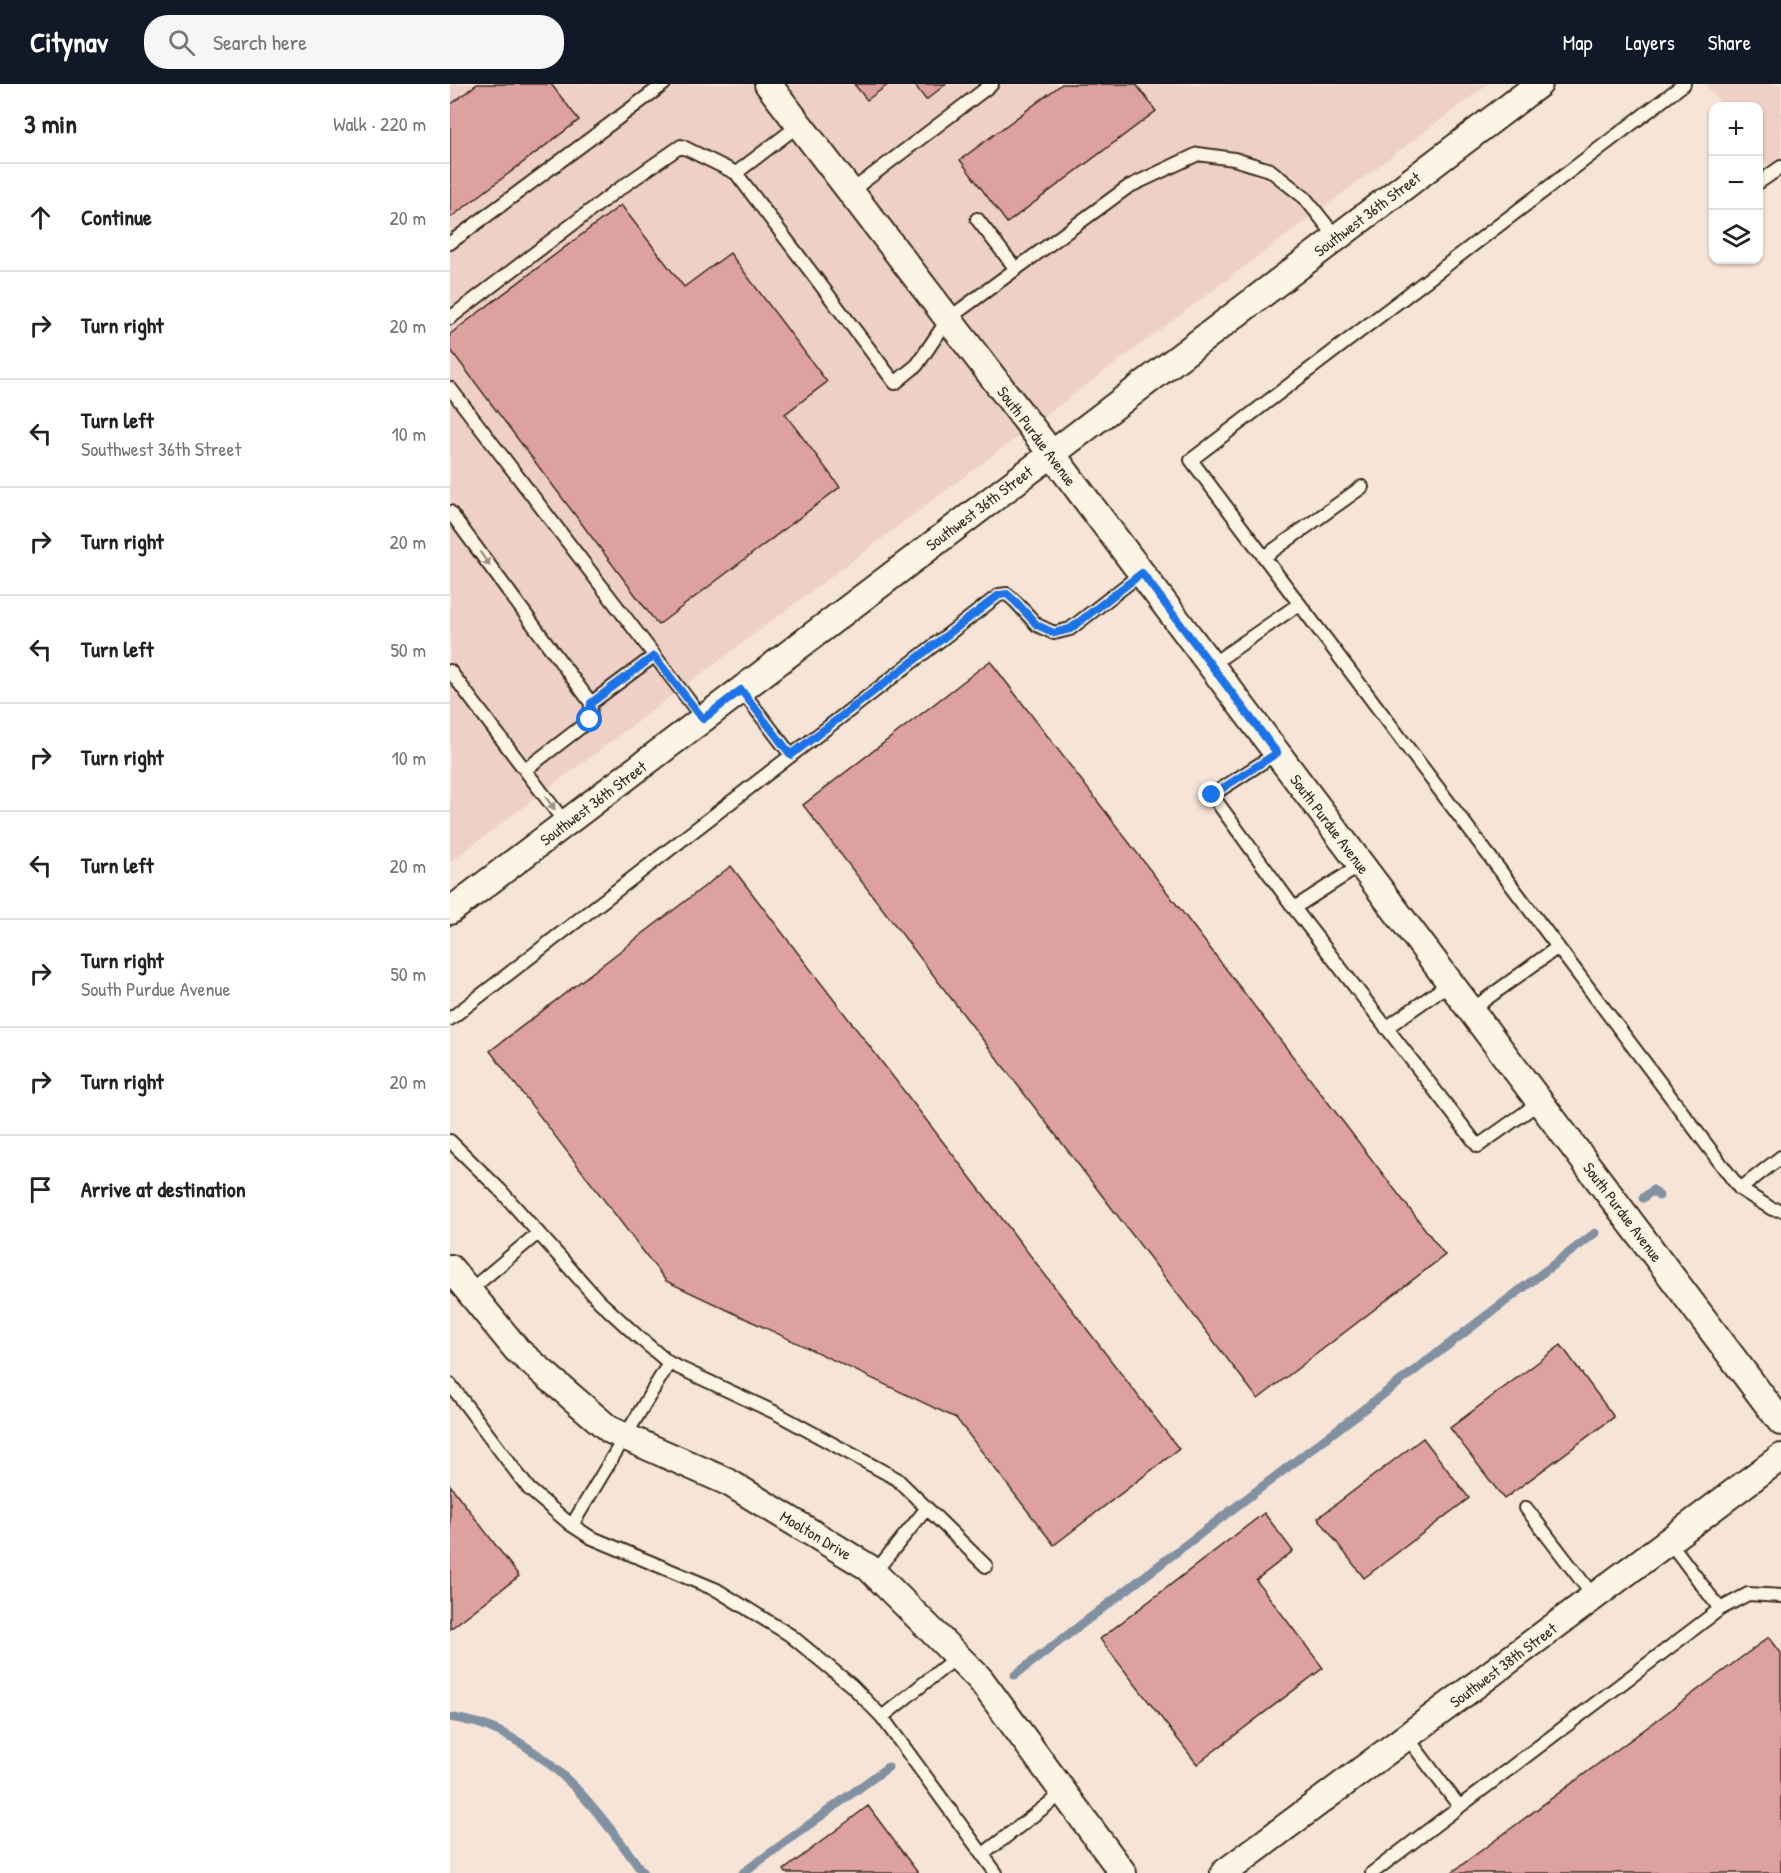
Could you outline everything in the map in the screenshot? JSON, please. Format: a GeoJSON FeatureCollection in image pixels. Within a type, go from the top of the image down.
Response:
{"type":"FeatureCollection","features":[{"type":"Feature","properties":{"kind":"street","name":"South Purdue Avenue"},"geometry":{"type":"LineString","coordinates":[[768,84],[1142,573],[1781,1422]]}},
{"type":"Feature","properties":{"kind":"street","name":"Southwest 36th Street"},"geometry":{"type":"LineString","coordinates":[[450,911],[1539,84]]}},
{"type":"Feature","properties":{"kind":"street","name":"Moolton Drive"},"geometry":{"type":"LineString","coordinates":[[456,1278],[517,1350],[610,1430],[728,1482],[868,1567],[980,1679],[1123,1873]]}},
{"type":"Feature","properties":{"kind":"street","name":"Southwest 38th Street"},"geometry":{"type":"LineString","coordinates":[[1224,1873],[1781,1457]]}},
{"type":"Feature","properties":{"kind":"lane"},"geometry":{"type":"LineString","coordinates":[[450,243],[664,84]]}},
{"type":"Feature","properties":{"kind":"lane"},"geometry":{"type":"LineString","coordinates":[[850,192],[992,84]]}},
{"type":"Feature","properties":{"kind":"lane"},"geometry":{"type":"LineString","coordinates":[[1684,84],[1191,460],[1740,1189],[1772,1209],[1781,1210]]}},
{"type":"Feature","properties":{"kind":"lane"},"geometry":{"type":"LineString","coordinates":[[736,173],[800,125]]}},
{"type":"Feature","properties":{"kind":"lane"},"geometry":{"type":"LineString","coordinates":[[450,318],[612,194],[681,146],[736,173],[895,383],[917,365],[948,319],[1128,187],[1198,154],[1234,159],[1270,170],[1305,198],[1336,237]]}},
{"type":"Feature","properties":{"kind":"lane"},"geometry":{"type":"LineString","coordinates":[[1763,179],[1781,166]]}},
{"type":"Feature","properties":{"kind":"lane"},"geometry":{"type":"LineString","coordinates":[[977,219],[1016,268]]}},
{"type":"Feature","properties":{"kind":"lane"},"geometry":{"type":"LineString","coordinates":[[450,388],[703,719]]}},
{"type":"Feature","properties":{"kind":"lane"},"geometry":{"type":"LineString","coordinates":[[1264,557],[1362,488]]}},
{"type":"Feature","properties":{"kind":"lane"},"geometry":{"type":"LineString","coordinates":[[450,512],[591,703],[590,720],[525,770]]}},
{"type":"Feature","properties":{"kind":"lane"},"geometry":{"type":"LineString","coordinates":[[450,1019],[999,595],[1007,594],[1037,625],[1054,633],[1070,629],[1142,573]]}},
{"type":"Feature","properties":{"kind":"lane"},"geometry":{"type":"LineString","coordinates":[[1211,665],[1299,604]]}},
{"type":"Feature","properties":{"kind":"lane"},"geometry":{"type":"LineString","coordinates":[[591,703],[654,656]]}},
{"type":"Feature","properties":{"kind":"lane"},"geometry":{"type":"LineString","coordinates":[[450,671],[566,824]]}},
{"type":"Feature","properties":{"kind":"lane"},"geometry":{"type":"LineString","coordinates":[[741,690],[791,755]]}},
{"type":"Feature","properties":{"kind":"lane"},"geometry":{"type":"LineString","coordinates":[[1277,753],[1212,795],[1294,908],[1478,1146],[1540,1102]]}},
{"type":"Feature","properties":{"kind":"lane"},"geometry":{"type":"LineString","coordinates":[[1294,908],[1361,865]]}},
{"type":"Feature","properties":{"kind":"lane"},"geometry":{"type":"LineString","coordinates":[[1471,1010],[1558,947]]}},
{"type":"Feature","properties":{"kind":"lane"},"geometry":{"type":"LineString","coordinates":[[1386,1028],[1450,983]]}},
{"type":"Feature","properties":{"kind":"lane"},"geometry":{"type":"LineString","coordinates":[[450,1141],[501,1191],[599,1301],[669,1363],[774,1412],[897,1479],[986,1566]]}},
{"type":"Feature","properties":{"kind":"lane"},"geometry":{"type":"LineString","coordinates":[[1740,1189],[1781,1157]]}},
{"type":"Feature","properties":{"kind":"lane"},"geometry":{"type":"LineString","coordinates":[[456,1278],[538,1233]]}},
{"type":"Feature","properties":{"kind":"lane"},"geometry":{"type":"LineString","coordinates":[[572,1525],[669,1363]]}},
{"type":"Feature","properties":{"kind":"lane"},"geometry":{"type":"LineString","coordinates":[[450,1384],[530,1489],[572,1525],[590,1537],[717,1590],[790,1635],[852,1686],[882,1717],[996,1873]]}},
{"type":"Feature","properties":{"kind":"lane"},"geometry":{"type":"LineString","coordinates":[[874,1573],[927,1508]]}},
{"type":"Feature","properties":{"kind":"lane"},"geometry":{"type":"LineString","coordinates":[[1526,1508],[1594,1597]]}},
{"type":"Feature","properties":{"kind":"lane"},"geometry":{"type":"LineString","coordinates":[[1669,1541],[1720,1609]]}},
{"type":"Feature","properties":{"kind":"lane"},"geometry":{"type":"LineString","coordinates":[[1372,1873],[1720,1609],[1748,1594],[1781,1596]]}},
{"type":"Feature","properties":{"kind":"lane"},"geometry":{"type":"LineString","coordinates":[[882,1717],[958,1656]]}},
{"type":"Feature","properties":{"kind":"lane"},"geometry":{"type":"LineString","coordinates":[[1407,1737],[1459,1806]]}},
{"type":"Feature","properties":{"kind":"lane"},"geometry":{"type":"LineString","coordinates":[[982,1855],[1064,1792]]}},
{"type":"Feature","properties":{"kind":"shaded area"},"geometry":{"type":"Polygon","coordinates":[[[450,84],[1488,84],[450,862],[450,84]]]}},
{"type":"Feature","properties":{"kind":"shaded area"},"geometry":{"type":"Polygon","coordinates":[[[1705,84],[1781,84],[1781,182],[1763,158],[1763,102],[1720,102],[1705,84]]]}},
{"type":"Feature","properties":{"kind":"building"},"geometry":{"type":"Polygon","coordinates":[[[477,84],[551,84],[579,120],[450,218],[450,105],[477,84]]]}},
{"type":"Feature","properties":{"kind":"building"},"geometry":{"type":"Polygon","coordinates":[[[854,84],[889,84],[867,100],[854,84]]]}},
{"type":"Feature","properties":{"kind":"building"},"geometry":{"type":"Polygon","coordinates":[[[914,84],[946,84],[926,100],[914,84]]]}},
{"type":"Feature","properties":{"kind":"building"},"geometry":{"type":"Polygon","coordinates":[[[1062,84],[1136,84],[1156,111],[1007,223],[960,160],[1062,84]]]}},
{"type":"Feature","properties":{"kind":"building"},"geometry":{"type":"Polygon","coordinates":[[[621,205],[684,287],[730,253],[827,382],[785,414],[840,487],[658,625],[450,349],[450,334],[621,205]]]}},
{"type":"Feature","properties":{"kind":"building"},"geometry":{"type":"Polygon","coordinates":[[[990,661],[1445,1255],[1258,1399],[803,805],[990,661]]]}},
{"type":"Feature","properties":{"kind":"building"},"geometry":{"type":"Polygon","coordinates":[[[731,866],[1179,1449],[1054,1545],[956,1418],[666,1281],[490,1051],[731,866]]]}},
{"type":"Feature","properties":{"kind":"building"},"geometry":{"type":"Polygon","coordinates":[[[1561,1345],[1614,1417],[1504,1499],[1450,1428],[1561,1345]]]}},
{"type":"Feature","properties":{"kind":"building"},"geometry":{"type":"Polygon","coordinates":[[[1423,1438],[1469,1498],[1364,1578],[1318,1518],[1423,1438]]]}},
{"type":"Feature","properties":{"kind":"building"},"geometry":{"type":"Polygon","coordinates":[[[450,1485],[519,1576],[450,1629],[450,1485]]]}},
{"type":"Feature","properties":{"kind":"building"},"geometry":{"type":"Polygon","coordinates":[[[1264,1513],[1293,1551],[1256,1580],[1323,1668],[1197,1764],[1100,1639],[1264,1513]]]}},
{"type":"Feature","properties":{"kind":"building"},"geometry":{"type":"Polygon","coordinates":[[[1769,1637],[1781,1653],[1781,1873],[1451,1873],[1769,1637]]]}},
{"type":"Feature","properties":{"kind":"building"},"geometry":{"type":"Polygon","coordinates":[[[868,1806],[918,1873],[786,1873],[784,1870],[868,1806]]]}},
{"type":"Feature","properties":{"kind":"waterway"},"geometry":{"type":"LineString","coordinates":[[1643,1198],[1653,1190],[1659,1196]]}},
{"type":"Feature","properties":{"kind":"waterway"},"geometry":{"type":"LineString","coordinates":[[1015,1675],[1595,1233]]}},
{"type":"Feature","properties":{"kind":"waterway"},"geometry":{"type":"LineString","coordinates":[[450,1717],[482,1724],[511,1737],[534,1752],[555,1769],[594,1808],[643,1873]]}},
{"type":"Feature","properties":{"kind":"waterway"},"geometry":{"type":"LineString","coordinates":[[743,1873],[888,1767]]}},
{"type":"Feature","properties":{"kind":"route"},"geometry":{"type":"LineString","coordinates":[[590,720],[591,703],[654,656],[703,719],[741,690],[791,755],[999,595],[1007,594],[1037,625],[1054,633],[1070,629],[1142,573],[1277,753],[1212,795]]}}]}
